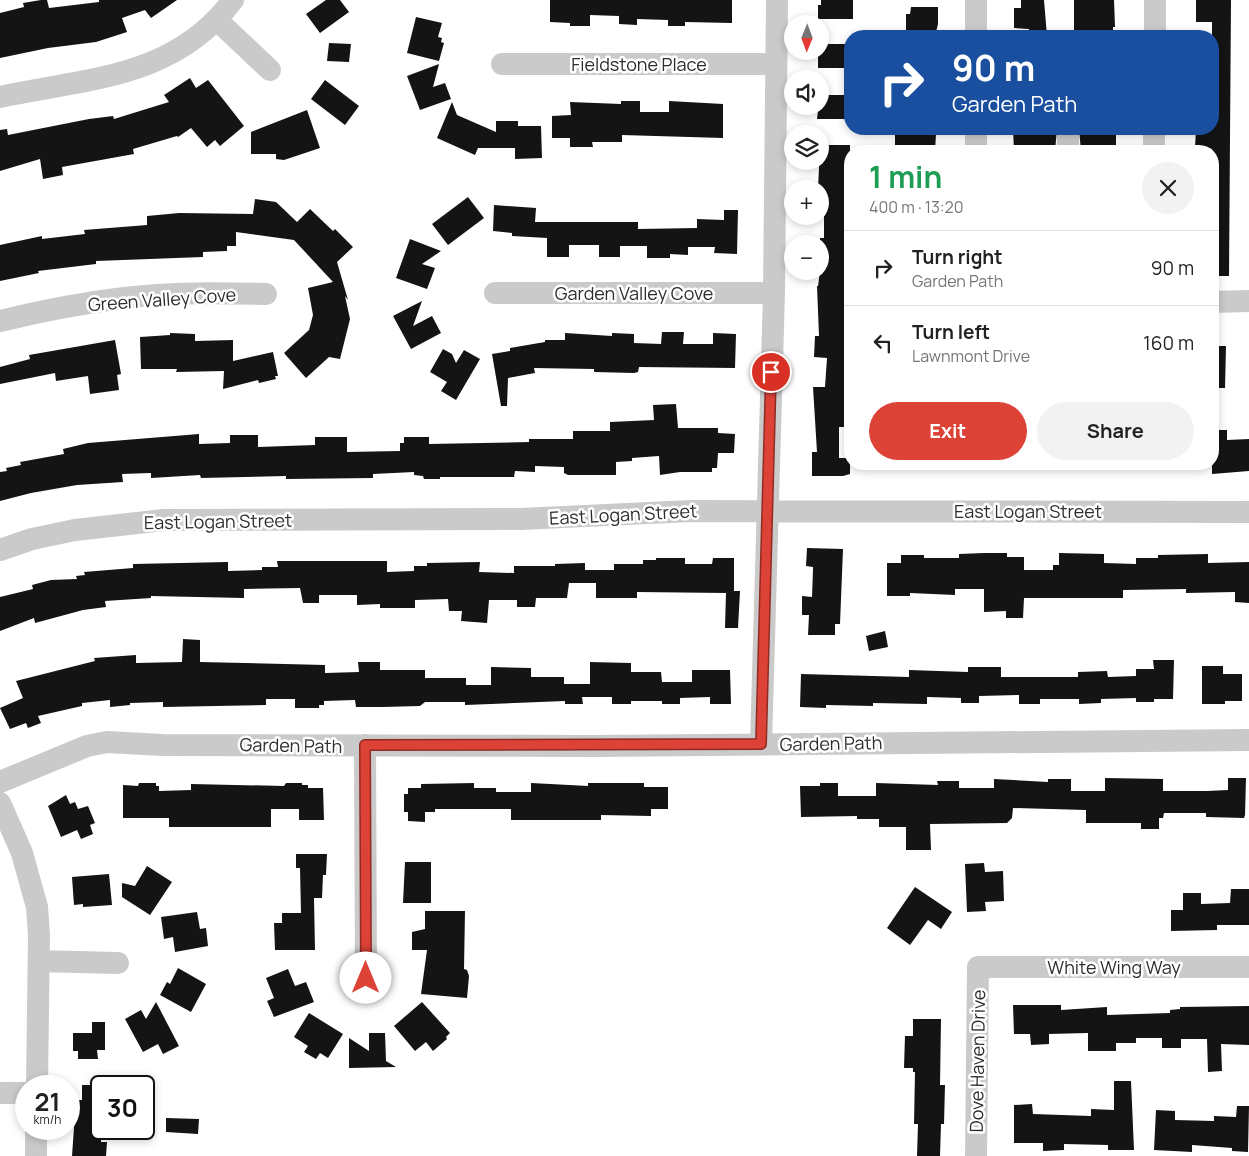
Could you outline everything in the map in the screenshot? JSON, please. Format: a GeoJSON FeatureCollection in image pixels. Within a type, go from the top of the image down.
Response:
{"type":"FeatureCollection","features":[{"type":"Feature","properties":{"kind":"street"},"geometry":{"type":"LineString","coordinates":[[0,97],[115,76],[142,68],[192,40],[217,20],[233,0]]}},
{"type":"Feature","properties":{"kind":"street"},"geometry":{"type":"LineString","coordinates":[[761,744],[774,293],[777,0]]}},
{"type":"Feature","properties":{"kind":"street"},"geometry":{"type":"LineString","coordinates":[[976,0],[976,30]]}},
{"type":"Feature","properties":{"kind":"street"},"geometry":{"type":"LineString","coordinates":[[1155,0],[1155,30]]}},
{"type":"Feature","properties":{"kind":"street"},"geometry":{"type":"LineString","coordinates":[[217,20],[270,70]]}},
{"type":"Feature","properties":{"kind":"street","name":"Fieldstone Place"},"geometry":{"type":"LineString","coordinates":[[502,64],[776,64]]}},
{"type":"Feature","properties":{"kind":"street","name":"Green Valley Cove"},"geometry":{"type":"LineString","coordinates":[[0,321],[52,308],[125,298],[195,293],[266,294]]}},
{"type":"Feature","properties":{"kind":"street","name":"Garden Valley Cove"},"geometry":{"type":"LineString","coordinates":[[495,293],[774,293]]}},
{"type":"Feature","properties":{"kind":"street"},"geometry":{"type":"LineString","coordinates":[[1219,302],[1249,301]]}},
{"type":"Feature","properties":{"kind":"street","name":"East Logan Street"},"geometry":{"type":"LineString","coordinates":[[0,550],[32,539],[76,530],[164,520],[521,519],[691,511],[768,510],[1249,512]]}},
{"type":"Feature","properties":{"kind":"street","name":"Garden Path"},"geometry":{"type":"LineString","coordinates":[[0,782],[87,746],[107,742],[162,745],[365,745],[1249,740]]}},
{"type":"Feature","properties":{"kind":"street"},"geometry":{"type":"LineString","coordinates":[[365,745],[366,978]]}},
{"type":"Feature","properties":{"kind":"street"},"geometry":{"type":"LineString","coordinates":[[0,803],[22,854],[31,880],[37,907],[37,1075]]}},
{"type":"Feature","properties":{"kind":"street"},"geometry":{"type":"LineString","coordinates":[[38,961],[118,962]]}},
{"type":"Feature","properties":{"kind":"street","name":"White Wing Way"},"geometry":{"type":"LineString","coordinates":[[978,967],[1249,967]]}},
{"type":"Feature","properties":{"kind":"street","name":"Dove Haven Drive"},"geometry":{"type":"LineString","coordinates":[[976,1156],[978,967]]}},
{"type":"Feature","properties":{"kind":"street"},"geometry":{"type":"LineString","coordinates":[[0,1092],[15,1093]]}},
{"type":"Feature","properties":{"kind":"street"},"geometry":{"type":"LineString","coordinates":[[36,1140],[36,1156]]}},
{"type":"Feature","properties":{"kind":"building"},"geometry":{"type":"Polygon","coordinates":[[[47,0],[49,8],[99,2],[99,0],[177,0],[151,18],[145,10],[122,18],[127,32],[96,42],[48,48],[0,58],[0,13],[24,7],[23,3],[47,0]]]}},
{"type":"Feature","properties":{"kind":"building"},"geometry":{"type":"Polygon","coordinates":[[[326,0],[340,0],[349,12],[320,33],[306,14],[326,0]]]}},
{"type":"Feature","properties":{"kind":"building"},"geometry":{"type":"Polygon","coordinates":[[[550,0],[732,0],[732,23],[685,22],[685,26],[668,26],[668,20],[637,19],[637,25],[619,24],[619,16],[590,15],[590,26],[570,26],[570,23],[550,22],[550,0]]]}},
{"type":"Feature","properties":{"kind":"building"},"geometry":{"type":"Polygon","coordinates":[[[821,0],[853,0],[853,19],[829,19],[829,15],[818,15],[818,5],[821,5],[821,0]]]}},
{"type":"Feature","properties":{"kind":"building"},"geometry":{"type":"Polygon","coordinates":[[[1021,0],[1044,0],[1046,30],[1014,28],[1014,8],[1021,8],[1021,0]]]}},
{"type":"Feature","properties":{"kind":"building"},"geometry":{"type":"Polygon","coordinates":[[[1074,0],[1114,0],[1115,27],[1113,27],[1113,30],[1074,30],[1074,0]]]}},
{"type":"Feature","properties":{"kind":"building"},"geometry":{"type":"Polygon","coordinates":[[[1196,0],[1231,0],[1229,276],[1219,276],[1219,145],[1195,145],[1196,135],[1219,135],[1219,30],[1212,30],[1212,22],[1196,22],[1196,0]]]}},
{"type":"Feature","properties":{"kind":"building"},"geometry":{"type":"Polygon","coordinates":[[[911,7],[938,7],[936,30],[906,30],[906,14],[910,14],[911,7]]]}},
{"type":"Feature","properties":{"kind":"building"},"geometry":{"type":"Polygon","coordinates":[[[416,17],[442,23],[438,37],[442,38],[441,42],[444,43],[439,61],[407,53],[416,17]]]}},
{"type":"Feature","properties":{"kind":"building"},"geometry":{"type":"Polygon","coordinates":[[[329,43],[351,44],[349,62],[327,61],[329,43]]]}},
{"type":"Feature","properties":{"kind":"building"},"geometry":{"type":"Polygon","coordinates":[[[829,44],[844,44],[844,68],[818,68],[818,60],[829,60],[829,44]]]}},
{"type":"Feature","properties":{"kind":"building"},"geometry":{"type":"Polygon","coordinates":[[[439,64],[433,87],[445,83],[451,99],[420,110],[407,76],[439,64]]]}},
{"type":"Feature","properties":{"kind":"building"},"geometry":{"type":"Polygon","coordinates":[[[190,78],[196,88],[208,80],[244,126],[220,146],[215,140],[207,147],[191,128],[178,137],[133,149],[134,154],[62,167],[63,175],[43,179],[40,159],[0,171],[0,130],[7,129],[8,135],[89,119],[113,116],[114,119],[169,102],[164,95],[190,78]]]}},
{"type":"Feature","properties":{"kind":"building"},"geometry":{"type":"Polygon","coordinates":[[[325,80],[359,106],[345,125],[311,99],[325,80]]]}},
{"type":"Feature","properties":{"kind":"building"},"geometry":{"type":"Polygon","coordinates":[[[829,95],[844,95],[844,119],[817,119],[818,115],[829,115],[829,95]]]}},
{"type":"Feature","properties":{"kind":"building"},"geometry":{"type":"Polygon","coordinates":[[[621,101],[640,101],[640,112],[669,112],[669,101],[723,104],[723,138],[622,135],[622,142],[592,142],[593,147],[570,147],[570,138],[552,138],[552,116],[571,115],[570,102],[621,104],[621,101]]]}},
{"type":"Feature","properties":{"kind":"building"},"geometry":{"type":"Polygon","coordinates":[[[452,102],[457,115],[496,132],[496,121],[518,121],[518,126],[541,126],[542,158],[515,159],[515,148],[478,148],[475,155],[437,138],[452,102]]]}},
{"type":"Feature","properties":{"kind":"building"},"geometry":{"type":"Polygon","coordinates":[[[307,110],[320,148],[284,160],[276,159],[276,154],[251,154],[251,132],[307,110]]]}},
{"type":"Feature","properties":{"kind":"building"},"geometry":{"type":"Polygon","coordinates":[[[895,135],[936,135],[935,145],[895,145],[895,135]]]}},
{"type":"Feature","properties":{"kind":"building"},"geometry":{"type":"Polygon","coordinates":[[[1013,135],[1056,135],[1056,145],[1014,145],[1013,135]]]}},
{"type":"Feature","properties":{"kind":"building"},"geometry":{"type":"Polygon","coordinates":[[[1080,135],[1116,135],[1116,145],[1080,145],[1080,135]]]}},
{"type":"Feature","properties":{"kind":"building"},"geometry":{"type":"Polygon","coordinates":[[[829,145],[844,145],[844,427],[839,427],[839,458],[844,458],[844,470],[850,470],[850,474],[843,476],[812,476],[812,452],[817,452],[813,387],[825,387],[827,358],[814,357],[815,336],[819,336],[817,286],[819,280],[829,280],[829,235],[824,235],[824,225],[829,225],[829,180],[818,180],[819,170],[829,170],[829,145]]]}},
{"type":"Feature","properties":{"kind":"building"},"geometry":{"type":"Polygon","coordinates":[[[468,197],[484,218],[448,245],[432,224],[468,197]]]}},
{"type":"Feature","properties":{"kind":"building"},"geometry":{"type":"Polygon","coordinates":[[[255,199],[276,202],[297,222],[310,209],[333,231],[335,229],[353,247],[337,262],[348,300],[345,296],[350,319],[340,359],[329,357],[306,378],[284,353],[309,330],[313,315],[308,288],[333,282],[294,240],[236,232],[236,246],[227,246],[227,251],[203,252],[203,257],[96,261],[96,264],[38,271],[39,273],[0,281],[0,245],[42,236],[42,239],[85,234],[84,230],[147,225],[147,216],[179,213],[253,214],[255,199]]]}},
{"type":"Feature","properties":{"kind":"building"},"geometry":{"type":"Polygon","coordinates":[[[494,205],[536,208],[535,222],[638,222],[638,229],[697,228],[697,219],[724,220],[724,210],[738,210],[737,254],[714,253],[715,247],[688,247],[688,255],[670,254],[670,258],[647,258],[647,246],[620,246],[620,257],[599,257],[599,245],[569,245],[569,257],[547,257],[547,238],[512,236],[512,233],[493,231],[494,205]]]}},
{"type":"Feature","properties":{"kind":"building"},"geometry":{"type":"Polygon","coordinates":[[[410,239],[441,251],[422,264],[435,268],[427,289],[396,278],[410,239]]]}},
{"type":"Feature","properties":{"kind":"building"},"geometry":{"type":"Polygon","coordinates":[[[422,301],[413,326],[432,316],[441,333],[411,349],[393,316],[422,301]]]}},
{"type":"Feature","properties":{"kind":"building"},"geometry":{"type":"Polygon","coordinates":[[[662,332],[684,332],[683,344],[713,344],[713,333],[736,334],[735,368],[639,367],[638,372],[634,373],[594,372],[594,369],[534,368],[535,373],[508,378],[507,406],[501,406],[492,354],[510,351],[510,348],[545,342],[545,340],[565,340],[565,333],[612,336],[612,333],[634,334],[634,343],[661,344],[662,332]]]}},
{"type":"Feature","properties":{"kind":"building"},"geometry":{"type":"Polygon","coordinates":[[[170,333],[195,334],[195,341],[233,340],[233,361],[273,352],[278,376],[275,376],[276,379],[259,383],[258,380],[223,389],[224,371],[176,372],[177,369],[141,369],[140,337],[170,335],[170,333]]]}},
{"type":"Feature","properties":{"kind":"building"},"geometry":{"type":"Polygon","coordinates":[[[115,340],[121,374],[117,375],[119,390],[90,394],[88,376],[56,381],[55,373],[0,384],[0,367],[30,359],[29,355],[115,340]]]}},
{"type":"Feature","properties":{"kind":"building"},"geometry":{"type":"Polygon","coordinates":[[[1219,346],[1226,346],[1225,388],[1219,388],[1219,346]]]}},
{"type":"Feature","properties":{"kind":"building"},"geometry":{"type":"Polygon","coordinates":[[[443,349],[452,354],[456,363],[464,350],[480,359],[456,400],[441,391],[447,382],[430,372],[443,349]]]}},
{"type":"Feature","properties":{"kind":"building"},"geometry":{"type":"Polygon","coordinates":[[[676,404],[678,428],[718,428],[718,433],[735,434],[734,453],[718,453],[717,468],[712,468],[712,472],[680,472],[660,475],[659,456],[632,458],[632,461],[616,462],[616,475],[568,475],[564,473],[564,467],[535,466],[535,472],[515,471],[514,477],[440,477],[440,479],[424,479],[423,476],[414,475],[414,472],[373,474],[373,478],[286,479],[286,476],[201,478],[200,475],[151,478],[151,473],[122,474],[123,482],[77,485],[31,493],[0,501],[0,472],[7,471],[6,468],[21,465],[20,462],[64,454],[63,449],[88,443],[199,434],[199,444],[230,443],[230,435],[258,435],[258,447],[315,445],[315,437],[347,437],[347,452],[400,451],[400,443],[404,443],[404,437],[429,437],[429,444],[529,442],[529,439],[573,439],[573,431],[610,431],[610,422],[654,420],[653,405],[676,404]]]}},
{"type":"Feature","properties":{"kind":"building"},"geometry":{"type":"Polygon","coordinates":[[[1219,430],[1227,430],[1227,440],[1249,439],[1249,471],[1212,474],[1212,470],[1219,470],[1219,430]]]}},
{"type":"Feature","properties":{"kind":"building"},"geometry":{"type":"Polygon","coordinates":[[[807,548],[843,549],[840,624],[835,624],[835,635],[808,635],[809,615],[802,615],[802,596],[812,597],[813,567],[806,566],[807,548]]]}},
{"type":"Feature","properties":{"kind":"building"},"geometry":{"type":"Polygon","coordinates":[[[1007,553],[1007,557],[1024,557],[1024,570],[1053,570],[1053,565],[1059,565],[1059,553],[1104,554],[1104,563],[1136,564],[1136,558],[1158,558],[1158,555],[1208,554],[1208,563],[1249,562],[1249,603],[1235,602],[1235,592],[1186,593],[1186,589],[1123,590],[1123,598],[1024,598],[1023,618],[1006,618],[1006,611],[984,612],[984,589],[955,589],[955,595],[910,593],[910,596],[887,596],[887,563],[901,563],[901,555],[924,555],[924,558],[959,558],[959,554],[1007,553]]]}},
{"type":"Feature","properties":{"kind":"building"},"geometry":{"type":"Polygon","coordinates":[[[656,558],[685,558],[685,564],[712,564],[713,558],[734,558],[734,591],[740,591],[738,628],[725,628],[726,593],[637,592],[637,598],[596,598],[596,583],[569,583],[567,598],[536,598],[535,607],[517,607],[517,600],[489,600],[487,623],[461,621],[462,611],[449,611],[448,599],[415,600],[415,608],[380,608],[380,604],[357,605],[357,595],[319,595],[319,603],[303,603],[300,588],[244,589],[244,598],[151,596],[151,598],[105,601],[106,607],[83,610],[35,623],[34,618],[0,631],[0,597],[33,589],[32,585],[51,580],[77,579],[76,576],[85,575],[84,572],[133,568],[133,564],[228,562],[228,571],[262,570],[262,567],[278,567],[277,561],[387,561],[387,572],[414,571],[414,566],[427,566],[427,563],[480,562],[479,572],[514,573],[514,566],[555,566],[555,564],[585,563],[585,570],[614,570],[614,564],[643,564],[643,560],[656,560],[656,558]]]}},
{"type":"Feature","properties":{"kind":"building"},"geometry":{"type":"Polygon","coordinates":[[[885,631],[888,647],[869,651],[866,636],[885,631]]]}},
{"type":"Feature","properties":{"kind":"building"},"geometry":{"type":"Polygon","coordinates":[[[183,639],[200,640],[200,662],[325,665],[325,673],[359,672],[358,662],[380,662],[380,670],[425,670],[425,678],[466,678],[466,685],[491,685],[491,667],[531,668],[531,677],[564,677],[564,684],[590,684],[590,662],[631,663],[631,672],[661,672],[662,682],[692,682],[692,670],[730,670],[731,704],[710,704],[710,697],[680,698],[680,704],[662,704],[662,701],[631,701],[631,704],[612,704],[612,697],[582,697],[583,704],[565,704],[565,701],[465,705],[465,702],[425,702],[420,706],[356,707],[355,700],[324,701],[324,705],[319,705],[319,708],[295,708],[295,699],[266,699],[266,705],[163,707],[163,702],[130,703],[130,705],[110,707],[110,700],[82,703],[82,706],[38,716],[41,723],[28,728],[26,723],[10,729],[0,708],[23,698],[16,681],[95,661],[94,658],[136,655],[136,663],[182,662],[183,639]]]}},
{"type":"Feature","properties":{"kind":"building"},"geometry":{"type":"Polygon","coordinates":[[[1153,660],[1174,660],[1173,699],[1154,699],[1154,702],[1136,702],[1136,698],[1101,699],[1101,703],[1079,704],[1079,699],[1040,699],[1040,704],[1019,704],[1019,695],[979,696],[979,703],[961,703],[961,698],[927,697],[927,704],[873,703],[873,706],[826,705],[826,708],[800,707],[801,674],[909,677],[909,670],[968,672],[968,667],[1001,667],[1001,677],[1078,677],[1078,672],[1107,671],[1108,677],[1136,676],[1136,669],[1154,669],[1153,660]]]}},
{"type":"Feature","properties":{"kind":"building"},"geometry":{"type":"Polygon","coordinates":[[[1202,666],[1223,666],[1223,674],[1242,674],[1242,701],[1225,701],[1225,704],[1202,704],[1202,666]]]}},
{"type":"Feature","properties":{"kind":"building"},"geometry":{"type":"Polygon","coordinates":[[[1105,778],[1163,779],[1163,791],[1207,791],[1228,790],[1228,778],[1246,778],[1245,815],[1244,818],[1206,817],[1206,813],[1164,813],[1163,818],[1159,818],[1159,829],[1141,829],[1141,823],[1086,823],[1086,810],[1013,808],[1012,818],[1007,823],[930,824],[931,850],[906,850],[906,827],[879,827],[879,819],[857,819],[857,816],[801,817],[800,786],[820,786],[820,783],[838,783],[838,796],[876,796],[876,783],[938,785],[937,781],[959,781],[959,788],[994,788],[994,779],[1048,782],[1048,779],[1071,779],[1071,791],[1105,791],[1105,778]]]}},
{"type":"Feature","properties":{"kind":"building"},"geometry":{"type":"Polygon","coordinates":[[[139,783],[156,783],[156,786],[159,786],[159,791],[191,790],[191,784],[284,786],[286,783],[302,783],[302,785],[308,785],[308,788],[323,788],[324,820],[299,820],[299,809],[271,809],[271,827],[169,827],[169,818],[123,818],[123,785],[138,786],[139,783]]]}},
{"type":"Feature","properties":{"kind":"building"},"geometry":{"type":"Polygon","coordinates":[[[474,783],[474,788],[496,788],[496,792],[531,792],[531,783],[588,786],[588,783],[644,783],[644,787],[668,787],[668,809],[651,809],[651,816],[601,815],[601,820],[511,820],[511,809],[435,809],[435,812],[425,812],[425,822],[408,821],[408,812],[404,812],[404,794],[408,794],[408,788],[421,788],[421,784],[474,783]]]}},
{"type":"Feature","properties":{"kind":"building"},"geometry":{"type":"Polygon","coordinates":[[[66,795],[70,804],[75,802],[78,809],[88,806],[95,823],[90,825],[93,834],[81,839],[77,830],[61,837],[48,806],[66,795]]]}},
{"type":"Feature","properties":{"kind":"building"},"geometry":{"type":"Polygon","coordinates":[[[296,854],[327,854],[326,875],[323,875],[322,898],[314,898],[315,950],[275,950],[274,923],[282,923],[282,913],[301,913],[300,868],[296,868],[296,854]]]}},
{"type":"Feature","properties":{"kind":"building"},"geometry":{"type":"Polygon","coordinates":[[[405,862],[431,862],[431,903],[403,903],[405,862]]]}},
{"type":"Feature","properties":{"kind":"building"},"geometry":{"type":"Polygon","coordinates":[[[984,863],[985,872],[1003,871],[1004,901],[985,902],[986,911],[967,912],[965,864],[984,863]]]}},
{"type":"Feature","properties":{"kind":"building"},"geometry":{"type":"Polygon","coordinates":[[[147,866],[172,882],[150,915],[122,897],[122,883],[135,886],[147,866]]]}},
{"type":"Feature","properties":{"kind":"building"},"geometry":{"type":"Polygon","coordinates":[[[109,874],[112,905],[83,907],[83,904],[74,905],[72,877],[109,874]]]}},
{"type":"Feature","properties":{"kind":"building"},"geometry":{"type":"Polygon","coordinates":[[[915,887],[952,912],[941,929],[928,920],[910,945],[887,928],[915,887]]]}},
{"type":"Feature","properties":{"kind":"building"},"geometry":{"type":"Polygon","coordinates":[[[1231,889],[1249,889],[1249,925],[1217,925],[1217,930],[1171,931],[1171,910],[1183,910],[1183,893],[1201,893],[1201,904],[1230,903],[1231,889]]]}},
{"type":"Feature","properties":{"kind":"building"},"geometry":{"type":"Polygon","coordinates":[[[425,911],[465,911],[464,969],[467,970],[469,976],[467,998],[421,994],[427,950],[412,950],[412,932],[425,929],[425,911]]]}},
{"type":"Feature","properties":{"kind":"building"},"geometry":{"type":"Polygon","coordinates":[[[197,912],[200,929],[206,928],[208,946],[175,952],[173,937],[164,939],[161,917],[197,912]]]}},
{"type":"Feature","properties":{"kind":"building"},"geometry":{"type":"Polygon","coordinates":[[[178,968],[206,984],[191,1012],[160,995],[167,982],[170,984],[178,968]]]}},
{"type":"Feature","properties":{"kind":"building"},"geometry":{"type":"Polygon","coordinates":[[[288,969],[295,986],[306,982],[314,1002],[274,1017],[267,1001],[274,998],[266,978],[288,969]]]}},
{"type":"Feature","properties":{"kind":"building"},"geometry":{"type":"Polygon","coordinates":[[[156,1002],[179,1046],[163,1054],[158,1044],[143,1052],[125,1019],[141,1010],[146,1019],[156,1002]]]}},
{"type":"Feature","properties":{"kind":"building"},"geometry":{"type":"Polygon","coordinates":[[[422,1002],[450,1033],[446,1037],[447,1039],[433,1051],[426,1042],[415,1051],[394,1026],[422,1002]]]}},
{"type":"Feature","properties":{"kind":"building"},"geometry":{"type":"Polygon","coordinates":[[[1013,1005],[1061,1005],[1061,1010],[1107,1007],[1107,1015],[1170,1013],[1170,1010],[1180,1009],[1180,1007],[1249,1006],[1249,1045],[1221,1044],[1222,1071],[1208,1072],[1207,1039],[1181,1039],[1181,1048],[1162,1048],[1162,1038],[1136,1038],[1136,1043],[1116,1043],[1116,1051],[1088,1051],[1088,1033],[1049,1034],[1049,1044],[1031,1045],[1030,1034],[1014,1034],[1013,1005]]]}},
{"type":"Feature","properties":{"kind":"building"},"geometry":{"type":"Polygon","coordinates":[[[309,1013],[343,1034],[328,1058],[320,1053],[316,1059],[304,1052],[308,1046],[294,1037],[309,1013]]]}},
{"type":"Feature","properties":{"kind":"building"},"geometry":{"type":"Polygon","coordinates":[[[913,1019],[941,1019],[940,1085],[945,1085],[944,1124],[941,1124],[940,1156],[917,1156],[918,1124],[914,1124],[915,1072],[913,1072],[913,1068],[904,1068],[905,1036],[913,1036],[913,1019]]]}},
{"type":"Feature","properties":{"kind":"building"},"geometry":{"type":"Polygon","coordinates":[[[92,1022],[105,1022],[105,1050],[97,1050],[98,1059],[78,1059],[78,1051],[73,1051],[73,1033],[92,1033],[92,1022]]]}},
{"type":"Feature","properties":{"kind":"building"},"geometry":{"type":"Polygon","coordinates":[[[369,1033],[385,1033],[386,1061],[396,1067],[349,1068],[349,1038],[369,1051],[369,1033]]]}},
{"type":"Feature","properties":{"kind":"building"},"geometry":{"type":"Polygon","coordinates":[[[1114,1081],[1131,1081],[1134,1150],[1108,1150],[1108,1145],[1064,1144],[1064,1150],[1043,1151],[1043,1143],[1014,1143],[1014,1105],[1032,1104],[1033,1114],[1091,1116],[1091,1109],[1114,1110],[1114,1081]]]}},
{"type":"Feature","properties":{"kind":"building"},"geometry":{"type":"Polygon","coordinates":[[[82,1085],[90,1085],[90,1140],[107,1142],[106,1156],[72,1156],[73,1140],[80,1140],[80,1100],[82,1100],[82,1085]]]}},
{"type":"Feature","properties":{"kind":"building"},"geometry":{"type":"Polygon","coordinates":[[[1237,1106],[1249,1106],[1248,1152],[1232,1151],[1232,1148],[1192,1145],[1192,1152],[1154,1150],[1156,1110],[1175,1111],[1175,1120],[1214,1121],[1214,1116],[1236,1117],[1237,1106]]]}},
{"type":"Feature","properties":{"kind":"building"},"geometry":{"type":"Polygon","coordinates":[[[166,1118],[199,1119],[198,1134],[166,1132],[166,1118]]]}},
{"type":"Feature","properties":{"kind":"route"},"geometry":{"type":"LineString","coordinates":[[366,978],[365,745],[593,746],[761,744],[771,372]]}}]}
